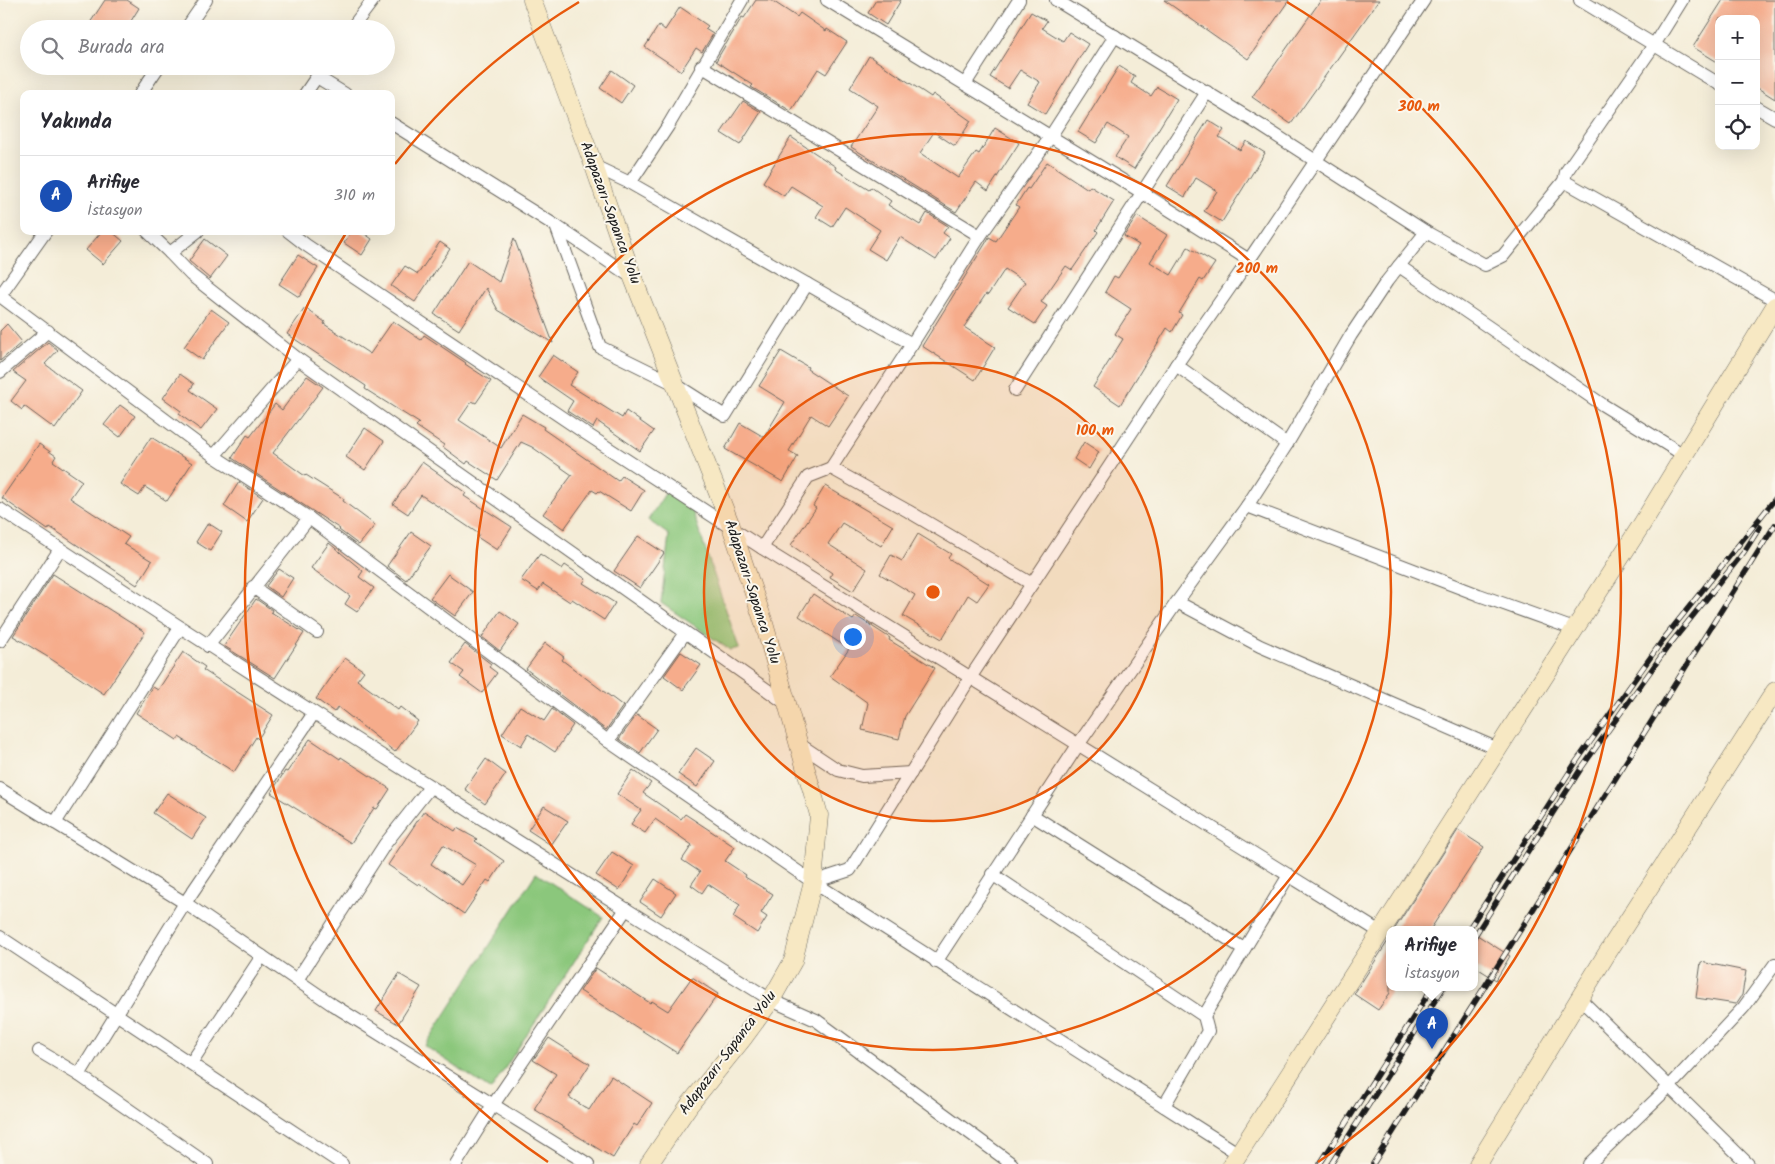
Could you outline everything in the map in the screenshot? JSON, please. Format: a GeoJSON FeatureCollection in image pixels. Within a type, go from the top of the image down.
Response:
{"type":"FeatureCollection","features":[{"type":"Feature","properties":{"kind":"street"},"geometry":{"type":"LineString","coordinates":[[192,20],[206,0]]}},
{"type":"Feature","properties":{"kind":"street"},"geometry":{"type":"LineString","coordinates":[[358,20],[373,0]]}},
{"type":"Feature","properties":{"kind":"street","name":"Adapazarı-Sapanca Yolu"},"geometry":{"type":"LineString","coordinates":[[532,0],[594,166],[633,278],[731,526],[763,620],[819,815],[814,882],[793,961],[771,1000],[690,1104],[648,1164]]}},
{"type":"Feature","properties":{"kind":"street"},"geometry":{"type":"LineString","coordinates":[[630,183],[668,126],[701,66],[742,0]]}},
{"type":"Feature","properties":{"kind":"street"},"geometry":{"type":"LineString","coordinates":[[827,0],[1249,260]]}},
{"type":"Feature","properties":{"kind":"street"},"geometry":{"type":"LineString","coordinates":[[965,84],[1019,0]]}},
{"type":"Feature","properties":{"kind":"street"},"geometry":{"type":"LineString","coordinates":[[1056,0],[1207,92],[1426,232],[1485,265],[1503,256],[1564,181],[1566,172],[1654,45],[1682,0]]}},
{"type":"Feature","properties":{"kind":"street"},"geometry":{"type":"LineString","coordinates":[[814,882],[850,870],[970,678],[1176,365],[1424,0]]}},
{"type":"Feature","properties":{"kind":"street"},"geometry":{"type":"LineString","coordinates":[[1580,0],[1715,82]]}},
{"type":"Feature","properties":{"kind":"street"},"geometry":{"type":"LineString","coordinates":[[762,548],[808,477],[831,468],[980,236],[1050,137],[1115,36]]}},
{"type":"Feature","properties":{"kind":"street"},"geometry":{"type":"LineString","coordinates":[[701,66],[980,236]]}},
{"type":"Feature","properties":{"kind":"street"},"geometry":{"type":"LineString","coordinates":[[143,90],[153,75]]}},
{"type":"Feature","properties":{"kind":"street"},"geometry":{"type":"LineString","coordinates":[[309,90],[318,75]]}},
{"type":"Feature","properties":{"kind":"street"},"geometry":{"type":"LineString","coordinates":[[325,75],[341,90]]}},
{"type":"Feature","properties":{"kind":"street"},"geometry":{"type":"LineString","coordinates":[[1015,390],[1207,92]]}},
{"type":"Feature","properties":{"kind":"street"},"geometry":{"type":"LineString","coordinates":[[1760,109],[1775,118]]}},
{"type":"Feature","properties":{"kind":"street"},"geometry":{"type":"LineString","coordinates":[[395,125],[556,226],[633,278]]}},
{"type":"Feature","properties":{"kind":"street"},"geometry":{"type":"LineString","coordinates":[[594,166],[630,183],[912,344]]}},
{"type":"Feature","properties":{"kind":"street"},"geometry":{"type":"LineString","coordinates":[[1564,181],[1775,300]]}},
{"type":"Feature","properties":{"kind":"street"},"geometry":{"type":"LineString","coordinates":[[556,226],[600,347],[673,383],[725,416],[807,284]]}},
{"type":"Feature","properties":{"kind":"street"},"geometry":{"type":"LineString","coordinates":[[936,962],[1078,745],[1177,602],[1247,506],[1287,444],[1351,335],[1399,266],[1426,232]]}},
{"type":"Feature","properties":{"kind":"street"},"geometry":{"type":"LineString","coordinates":[[43,235],[0,296],[214,456],[309,518],[608,741],[814,882],[936,962],[1164,1106],[1235,1159],[1574,629],[1775,306]]}},
{"type":"Feature","properties":{"kind":"street"},"geometry":{"type":"LineString","coordinates":[[151,235],[191,275],[298,358],[787,704]]}},
{"type":"Feature","properties":{"kind":"street"},"geometry":{"type":"LineString","coordinates":[[170,253],[193,235]]}},
{"type":"Feature","properties":{"kind":"street"},"geometry":{"type":"LineString","coordinates":[[293,235],[306,246],[582,431],[731,526],[762,548],[1380,932]]}},
{"type":"Feature","properties":{"kind":"street"},"geometry":{"type":"LineString","coordinates":[[1399,266],[1603,405],[1684,455]]}},
{"type":"Feature","properties":{"kind":"street"},"geometry":{"type":"LineString","coordinates":[[0,372],[48,331]]}},
{"type":"Feature","properties":{"kind":"street"},"geometry":{"type":"LineString","coordinates":[[214,456],[298,358]]}},
{"type":"Feature","properties":{"kind":"street"},"geometry":{"type":"LineString","coordinates":[[1176,365],[1287,444]]}},
{"type":"Feature","properties":{"kind":"street"},"geometry":{"type":"LineString","coordinates":[[831,468],[1032,584]]}},
{"type":"Feature","properties":{"kind":"street"},"geometry":{"type":"LineString","coordinates":[[1247,506],[1479,595],[1574,629]]}},
{"type":"Feature","properties":{"kind":"street"},"geometry":{"type":"LineString","coordinates":[[0,509],[180,628],[430,787],[771,1000],[816,1020],[1012,1164]]}},
{"type":"Feature","properties":{"kind":"street"},"geometry":{"type":"LineString","coordinates":[[208,646],[309,518]]}},
{"type":"Feature","properties":{"kind":"street"},"geometry":{"type":"LineString","coordinates":[[0,641],[60,549]]}},
{"type":"Feature","properties":{"kind":"street"},"geometry":{"type":"LineString","coordinates":[[254,587],[317,632]]}},
{"type":"Feature","properties":{"kind":"street"},"geometry":{"type":"LineString","coordinates":[[1177,602],[1260,646],[1498,749]]}},
{"type":"Feature","properties":{"kind":"street"},"geometry":{"type":"LineString","coordinates":[[55,823],[180,628]]}},
{"type":"Feature","properties":{"kind":"street"},"geometry":{"type":"LineString","coordinates":[[608,741],[685,633]]}},
{"type":"Feature","properties":{"kind":"street"},"geometry":{"type":"LineString","coordinates":[[1478,1164],[1775,691]]}},
{"type":"Feature","properties":{"kind":"street"},"geometry":{"type":"LineString","coordinates":[[79,1075],[186,903],[314,713]]}},
{"type":"Feature","properties":{"kind":"street"},"geometry":{"type":"LineString","coordinates":[[799,744],[838,770],[862,776],[911,773]]}},
{"type":"Feature","properties":{"kind":"street"},"geometry":{"type":"LineString","coordinates":[[297,980],[385,844],[430,787]]}},
{"type":"Feature","properties":{"kind":"street"},"geometry":{"type":"LineString","coordinates":[[0,789],[186,903],[333,1005],[588,1164]]}},
{"type":"Feature","properties":{"kind":"street"},"geometry":{"type":"LineString","coordinates":[[1032,814],[1244,949]]}},
{"type":"Feature","properties":{"kind":"street"},"geometry":{"type":"LineString","coordinates":[[992,874],[1204,1016],[1208,1031],[1164,1106]]}},
{"type":"Feature","properties":{"kind":"street"},"geometry":{"type":"LineString","coordinates":[[1204,1016],[1288,876]]}},
{"type":"Feature","properties":{"kind":"street"},"geometry":{"type":"LineString","coordinates":[[456,1164],[493,1105],[626,909]]}},
{"type":"Feature","properties":{"kind":"street"},"geometry":{"type":"LineString","coordinates":[[0,937],[342,1164]]}},
{"type":"Feature","properties":{"kind":"street"},"geometry":{"type":"LineString","coordinates":[[191,1063],[262,956]]}},
{"type":"Feature","properties":{"kind":"street"},"geometry":{"type":"LineString","coordinates":[[1589,1164],[1670,1086],[1744,1007],[1775,964]]}},
{"type":"Feature","properties":{"kind":"street"},"geometry":{"type":"LineString","coordinates":[[1580,999],[1748,1164]]}},
{"type":"Feature","properties":{"kind":"street"},"geometry":{"type":"LineString","coordinates":[[39,1051],[79,1075],[207,1164]]}},
{"type":"Feature","properties":{"kind":"green space"},"geometry":{"type":"Polygon","coordinates":[[[666,492],[691,507],[739,648],[730,650],[661,603],[669,535],[648,520],[666,492]]]}},
{"type":"Feature","properties":{"kind":"green space"},"geometry":{"type":"Polygon","coordinates":[[[536,873],[603,917],[491,1090],[425,1046],[536,873]]]}},
{"type":"Feature","properties":{"kind":"building"},"geometry":{"type":"Polygon","coordinates":[[[105,0],[127,0],[139,8],[132,20],[92,20],[105,0]]]}},
{"type":"Feature","properties":{"kind":"building"},"geometry":{"type":"Polygon","coordinates":[[[756,0],[771,0],[797,17],[800,13],[826,31],[827,29],[847,42],[826,74],[818,69],[791,111],[751,87],[753,85],[716,61],[742,17],[744,18],[756,0]]]}},
{"type":"Feature","properties":{"kind":"building"},"geometry":{"type":"Polygon","coordinates":[[[876,0],[901,0],[886,25],[868,13],[876,0]]]}},
{"type":"Feature","properties":{"kind":"building"},"geometry":{"type":"Polygon","coordinates":[[[1164,0],[1289,0],[1248,59],[1164,0]]]}},
{"type":"Feature","properties":{"kind":"building"},"geometry":{"type":"Polygon","coordinates":[[[1321,0],[1379,0],[1291,124],[1252,97],[1321,0]]]}},
{"type":"Feature","properties":{"kind":"building"},"geometry":{"type":"Polygon","coordinates":[[[1723,0],[1775,0],[1775,99],[1760,90],[1760,15],[1715,15],[1715,61],[1693,47],[1723,0]]]}},
{"type":"Feature","properties":{"kind":"building"},"geometry":{"type":"Polygon","coordinates":[[[680,7],[708,26],[705,29],[713,34],[702,52],[696,48],[681,71],[645,47],[659,25],[665,30],[680,7]]]}},
{"type":"Feature","properties":{"kind":"building"},"geometry":{"type":"Polygon","coordinates":[[[1031,12],[1047,21],[1042,28],[1063,41],[1069,32],[1088,44],[1045,114],[1027,103],[1040,82],[1020,70],[1008,88],[990,77],[1031,12]]]}},
{"type":"Feature","properties":{"kind":"building"},"geometry":{"type":"Polygon","coordinates":[[[869,56],[931,97],[933,94],[971,121],[955,146],[934,132],[920,153],[958,178],[976,152],[979,154],[995,128],[1019,143],[988,191],[976,182],[956,212],[851,147],[878,106],[850,88],[869,56]]]}},
{"type":"Feature","properties":{"kind":"building"},"geometry":{"type":"Polygon","coordinates":[[[1119,66],[1135,76],[1131,83],[1151,96],[1157,87],[1177,99],[1134,169],[1115,157],[1128,137],[1108,124],[1096,143],[1078,132],[1119,66]]]}},
{"type":"Feature","properties":{"kind":"building"},"geometry":{"type":"Polygon","coordinates":[[[612,70],[633,85],[621,103],[600,88],[612,70]]]}},
{"type":"Feature","properties":{"kind":"building"},"geometry":{"type":"Polygon","coordinates":[[[743,101],[761,112],[740,145],[721,133],[743,101]]]}},
{"type":"Feature","properties":{"kind":"building"},"geometry":{"type":"Polygon","coordinates":[[[1208,120],[1224,130],[1219,137],[1240,150],[1246,141],[1265,153],[1222,222],[1204,211],[1217,191],[1196,178],[1185,197],[1167,186],[1208,120]]]}},
{"type":"Feature","properties":{"kind":"building"},"geometry":{"type":"Polygon","coordinates":[[[791,137],[836,167],[835,169],[869,190],[871,187],[891,201],[888,205],[920,225],[927,213],[948,226],[943,233],[950,238],[936,260],[900,237],[886,260],[868,249],[880,230],[845,207],[832,227],[816,217],[823,206],[791,186],[784,196],[763,182],[791,137]]]}},
{"type":"Feature","properties":{"kind":"building"},"geometry":{"type":"Polygon","coordinates":[[[1047,162],[1088,189],[1090,186],[1114,201],[1096,230],[1098,232],[1072,270],[1066,266],[1041,302],[1047,306],[1035,324],[1008,307],[1025,282],[1005,269],[964,327],[995,347],[975,380],[922,346],[989,237],[996,241],[1019,207],[1016,205],[1047,162]]]}},
{"type":"Feature","properties":{"kind":"building"},"geometry":{"type":"Polygon","coordinates":[[[1137,216],[1167,235],[1150,262],[1171,275],[1188,247],[1215,263],[1203,281],[1200,279],[1179,313],[1182,315],[1172,332],[1167,328],[1120,405],[1093,387],[1123,339],[1115,334],[1131,309],[1105,292],[1114,276],[1118,278],[1139,245],[1124,236],[1137,216]]]}},
{"type":"Feature","properties":{"kind":"building"},"geometry":{"type":"Polygon","coordinates":[[[99,235],[116,235],[123,241],[103,264],[86,250],[99,235]]]}},
{"type":"Feature","properties":{"kind":"building"},"geometry":{"type":"Polygon","coordinates":[[[349,235],[366,235],[372,239],[362,255],[344,243],[349,235]]]}},
{"type":"Feature","properties":{"kind":"building"},"geometry":{"type":"Polygon","coordinates":[[[514,238],[553,343],[498,310],[486,288],[459,330],[434,314],[468,261],[499,282],[514,238]]]}},
{"type":"Feature","properties":{"kind":"building"},"geometry":{"type":"Polygon","coordinates":[[[205,239],[227,256],[210,279],[189,261],[205,239]]]}},
{"type":"Feature","properties":{"kind":"building"},"geometry":{"type":"Polygon","coordinates":[[[440,242],[450,249],[415,302],[391,286],[405,266],[418,274],[440,242]]]}},
{"type":"Feature","properties":{"kind":"building"},"geometry":{"type":"Polygon","coordinates":[[[298,255],[318,268],[299,297],[279,284],[298,255]]]}},
{"type":"Feature","properties":{"kind":"building"},"geometry":{"type":"Polygon","coordinates":[[[305,308],[325,322],[324,324],[370,354],[393,321],[421,340],[424,335],[491,381],[476,403],[472,401],[459,420],[501,448],[522,414],[544,427],[543,429],[618,481],[622,476],[644,490],[631,511],[599,491],[597,493],[592,490],[564,529],[543,514],[572,475],[532,447],[521,442],[497,480],[468,461],[466,464],[443,447],[444,445],[416,426],[419,423],[365,389],[366,386],[287,334],[305,308]]]}},
{"type":"Feature","properties":{"kind":"building"},"geometry":{"type":"Polygon","coordinates":[[[211,309],[229,322],[202,360],[184,347],[211,309]]]}},
{"type":"Feature","properties":{"kind":"building"},"geometry":{"type":"Polygon","coordinates":[[[7,324],[22,342],[0,361],[0,331],[7,324]]]}},
{"type":"Feature","properties":{"kind":"building"},"geometry":{"type":"Polygon","coordinates":[[[48,342],[58,350],[45,364],[82,391],[55,429],[24,406],[22,410],[11,401],[26,381],[13,372],[48,342]]]}},
{"type":"Feature","properties":{"kind":"building"},"geometry":{"type":"Polygon","coordinates":[[[781,351],[808,367],[807,369],[848,396],[828,426],[811,415],[789,451],[798,456],[783,482],[725,449],[740,423],[764,437],[785,402],[759,386],[781,351]]]}},
{"type":"Feature","properties":{"kind":"building"},"geometry":{"type":"Polygon","coordinates":[[[553,355],[578,372],[569,385],[622,418],[626,411],[654,431],[640,451],[597,421],[593,428],[567,411],[573,401],[538,377],[553,355]]]}},
{"type":"Feature","properties":{"kind":"building"},"geometry":{"type":"Polygon","coordinates":[[[180,374],[194,384],[190,390],[217,409],[201,430],[179,414],[181,411],[163,398],[180,374]]]}},
{"type":"Feature","properties":{"kind":"building"},"geometry":{"type":"Polygon","coordinates":[[[307,376],[323,387],[273,453],[305,476],[344,499],[343,501],[375,525],[359,545],[340,529],[232,458],[247,435],[250,437],[275,404],[282,410],[307,376]]]}},
{"type":"Feature","properties":{"kind":"building"},"geometry":{"type":"Polygon","coordinates":[[[120,405],[135,416],[120,437],[104,425],[120,405]]]}},
{"type":"Feature","properties":{"kind":"building"},"geometry":{"type":"Polygon","coordinates":[[[365,428],[384,441],[365,470],[346,457],[365,428]]]}},
{"type":"Feature","properties":{"kind":"building"},"geometry":{"type":"Polygon","coordinates":[[[151,437],[192,463],[167,501],[145,487],[139,496],[120,484],[151,437]]]}},
{"type":"Feature","properties":{"kind":"building"},"geometry":{"type":"Polygon","coordinates":[[[1084,442],[1099,452],[1089,469],[1074,459],[1084,442]]]}},
{"type":"Feature","properties":{"kind":"building"},"geometry":{"type":"Polygon","coordinates":[[[39,444],[56,456],[53,461],[82,481],[70,498],[129,537],[124,544],[152,561],[137,585],[50,527],[48,530],[2,498],[39,444]]]}},
{"type":"Feature","properties":{"kind":"building"},"geometry":{"type":"Polygon","coordinates":[[[422,462],[466,493],[464,496],[512,527],[497,550],[477,537],[479,534],[421,495],[408,514],[393,504],[422,462]]]}},
{"type":"Feature","properties":{"kind":"building"},"geometry":{"type":"Polygon","coordinates":[[[239,482],[263,498],[247,522],[224,506],[239,482]]]}},
{"type":"Feature","properties":{"kind":"building"},"geometry":{"type":"Polygon","coordinates":[[[825,486],[893,526],[881,546],[842,523],[828,544],[867,569],[853,591],[830,577],[832,573],[791,545],[816,508],[813,506],[825,486]]]}},
{"type":"Feature","properties":{"kind":"building"},"geometry":{"type":"Polygon","coordinates":[[[208,523],[222,532],[210,551],[196,542],[208,523]]]}},
{"type":"Feature","properties":{"kind":"building"},"geometry":{"type":"Polygon","coordinates":[[[411,532],[431,546],[406,580],[387,566],[411,532]]]}},
{"type":"Feature","properties":{"kind":"building"},"geometry":{"type":"Polygon","coordinates":[[[918,534],[951,554],[948,558],[989,584],[977,601],[968,595],[942,639],[903,616],[915,595],[880,574],[891,555],[902,561],[918,534]]]}},
{"type":"Feature","properties":{"kind":"building"},"geometry":{"type":"Polygon","coordinates":[[[638,536],[664,553],[640,588],[614,571],[638,536]]]}},
{"type":"Feature","properties":{"kind":"building"},"geometry":{"type":"Polygon","coordinates":[[[329,543],[363,571],[359,577],[374,588],[357,612],[345,604],[350,596],[311,568],[329,543]]]}},
{"type":"Feature","properties":{"kind":"building"},"geometry":{"type":"Polygon","coordinates":[[[540,554],[562,569],[565,565],[586,579],[583,583],[615,603],[604,620],[572,599],[570,602],[543,584],[538,591],[521,580],[540,554]]]}},
{"type":"Feature","properties":{"kind":"building"},"geometry":{"type":"Polygon","coordinates":[[[279,569],[293,578],[281,597],[266,586],[279,569]]]}},
{"type":"Feature","properties":{"kind":"building"},"geometry":{"type":"Polygon","coordinates":[[[53,574],[145,632],[104,694],[13,636],[53,574]]]}},
{"type":"Feature","properties":{"kind":"building"},"geometry":{"type":"Polygon","coordinates":[[[448,574],[473,592],[455,616],[430,598],[448,574]]]}},
{"type":"Feature","properties":{"kind":"building"},"geometry":{"type":"Polygon","coordinates":[[[813,594],[853,620],[856,616],[890,638],[889,640],[935,668],[905,716],[899,739],[862,730],[868,703],[830,676],[849,649],[799,616],[813,594]]]}},
{"type":"Feature","properties":{"kind":"building"},"geometry":{"type":"Polygon","coordinates":[[[256,599],[272,610],[271,612],[304,633],[275,678],[224,646],[256,599]]]}},
{"type":"Feature","properties":{"kind":"building"},"geometry":{"type":"Polygon","coordinates":[[[500,611],[519,624],[500,651],[482,637],[500,611]]]}},
{"type":"Feature","properties":{"kind":"building"},"geometry":{"type":"Polygon","coordinates":[[[545,643],[564,657],[562,660],[623,706],[606,730],[526,669],[545,643]]]}},
{"type":"Feature","properties":{"kind":"building"},"geometry":{"type":"Polygon","coordinates":[[[465,644],[491,664],[489,667],[497,673],[482,693],[460,677],[464,672],[451,663],[465,644]]]}},
{"type":"Feature","properties":{"kind":"building"},"geometry":{"type":"Polygon","coordinates":[[[183,652],[205,667],[203,670],[273,715],[258,739],[256,737],[234,772],[179,737],[177,740],[136,713],[153,687],[158,690],[183,652]]]}},
{"type":"Feature","properties":{"kind":"building"},"geometry":{"type":"Polygon","coordinates":[[[681,652],[701,665],[683,690],[664,676],[681,652]]]}},
{"type":"Feature","properties":{"kind":"building"},"geometry":{"type":"Polygon","coordinates":[[[345,658],[364,671],[357,680],[398,710],[400,707],[418,721],[395,752],[338,707],[334,712],[316,699],[345,658]]]}},
{"type":"Feature","properties":{"kind":"building"},"geometry":{"type":"Polygon","coordinates":[[[520,706],[544,721],[552,709],[573,725],[555,752],[528,734],[521,746],[502,734],[520,706]]]}},
{"type":"Feature","properties":{"kind":"building"},"geometry":{"type":"Polygon","coordinates":[[[637,715],[657,729],[640,753],[619,739],[637,715]]]}},
{"type":"Feature","properties":{"kind":"building"},"geometry":{"type":"Polygon","coordinates":[[[310,739],[390,789],[377,809],[374,808],[351,843],[271,793],[285,771],[287,772],[310,739]]]}},
{"type":"Feature","properties":{"kind":"building"},"geometry":{"type":"Polygon","coordinates":[[[696,748],[715,761],[697,787],[678,774],[696,748]]]}},
{"type":"Feature","properties":{"kind":"building"},"geometry":{"type":"Polygon","coordinates":[[[486,759],[506,774],[485,804],[465,789],[486,759]]]}},
{"type":"Feature","properties":{"kind":"building"},"geometry":{"type":"Polygon","coordinates":[[[633,770],[651,783],[643,793],[681,819],[685,814],[735,847],[725,861],[746,875],[745,877],[773,894],[761,913],[767,917],[757,933],[733,917],[740,905],[708,884],[702,893],[691,885],[700,872],[682,860],[692,845],[655,819],[645,833],[631,824],[641,810],[617,794],[633,770]]]}},
{"type":"Feature","properties":{"kind":"building"},"geometry":{"type":"Polygon","coordinates":[[[167,793],[206,818],[192,839],[153,813],[167,793]]]}},
{"type":"Feature","properties":{"kind":"building"},"geometry":{"type":"Polygon","coordinates":[[[544,806],[568,821],[551,845],[528,830],[544,806]]]}},
{"type":"Feature","properties":{"kind":"building"},"geometry":{"type":"Polygon","coordinates":[[[424,811],[455,831],[457,828],[477,839],[475,841],[504,861],[490,882],[487,880],[464,914],[419,883],[418,885],[388,865],[424,811]],[[443,845],[431,864],[462,885],[476,865],[443,845]]]}},
{"type":"Feature","properties":{"kind":"building"},"geometry":{"type":"Polygon","coordinates":[[[1458,830],[1484,847],[1433,926],[1397,926],[1458,830]]]}},
{"type":"Feature","properties":{"kind":"building"},"geometry":{"type":"Polygon","coordinates":[[[612,852],[634,866],[619,890],[596,875],[612,852]]]}},
{"type":"Feature","properties":{"kind":"building"},"geometry":{"type":"Polygon","coordinates":[[[655,879],[676,893],[661,916],[640,902],[655,879]]]}},
{"type":"Feature","properties":{"kind":"building"},"geometry":{"type":"Polygon","coordinates":[[[1478,936],[1510,956],[1496,980],[1478,969],[1478,936]]]}},
{"type":"Feature","properties":{"kind":"building"},"geometry":{"type":"Polygon","coordinates":[[[1386,944],[1386,991],[1390,991],[1390,993],[1378,1010],[1354,994],[1386,944]]]}},
{"type":"Feature","properties":{"kind":"building"},"geometry":{"type":"Polygon","coordinates":[[[1701,962],[1746,971],[1742,995],[1736,1004],[1696,998],[1701,962]]]}},
{"type":"Feature","properties":{"kind":"building"},"geometry":{"type":"Polygon","coordinates":[[[596,968],[650,1003],[652,1001],[668,1011],[692,977],[718,994],[677,1053],[580,991],[596,968]]]}},
{"type":"Feature","properties":{"kind":"building"},"geometry":{"type":"Polygon","coordinates":[[[399,974],[421,987],[398,1024],[376,1011],[399,974]]]}},
{"type":"Feature","properties":{"kind":"building"},"geometry":{"type":"Polygon","coordinates":[[[549,1038],[590,1064],[569,1097],[589,1110],[611,1076],[652,1103],[637,1126],[634,1124],[613,1158],[534,1109],[556,1074],[533,1060],[549,1038]]]}},
{"type":"Feature","properties":{"kind":"railway"},"geometry":{"type":"LineString","coordinates":[[1471,926],[1576,762],[1662,641],[1775,499]]}},
{"type":"Feature","properties":{"kind":"railway"},"geometry":{"type":"LineString","coordinates":[[1373,1164],[1775,525]]}},
{"type":"Feature","properties":{"kind":"railway"},"geometry":{"type":"LineString","coordinates":[[1478,931],[1582,767],[1667,648],[1744,552],[1760,527]]}},
{"type":"Feature","properties":{"kind":"railway"},"geometry":{"type":"LineString","coordinates":[[1320,1164],[1430,991]]}},
{"type":"Feature","properties":{"kind":"railway"},"geometry":{"type":"LineString","coordinates":[[1331,1164],[1441,991]]}},
{"type":"Feature","properties":{"kind":"place","name":"Arifiye"},"geometry":{"type":"Point","coordinates":[1432,1049]}}]}
